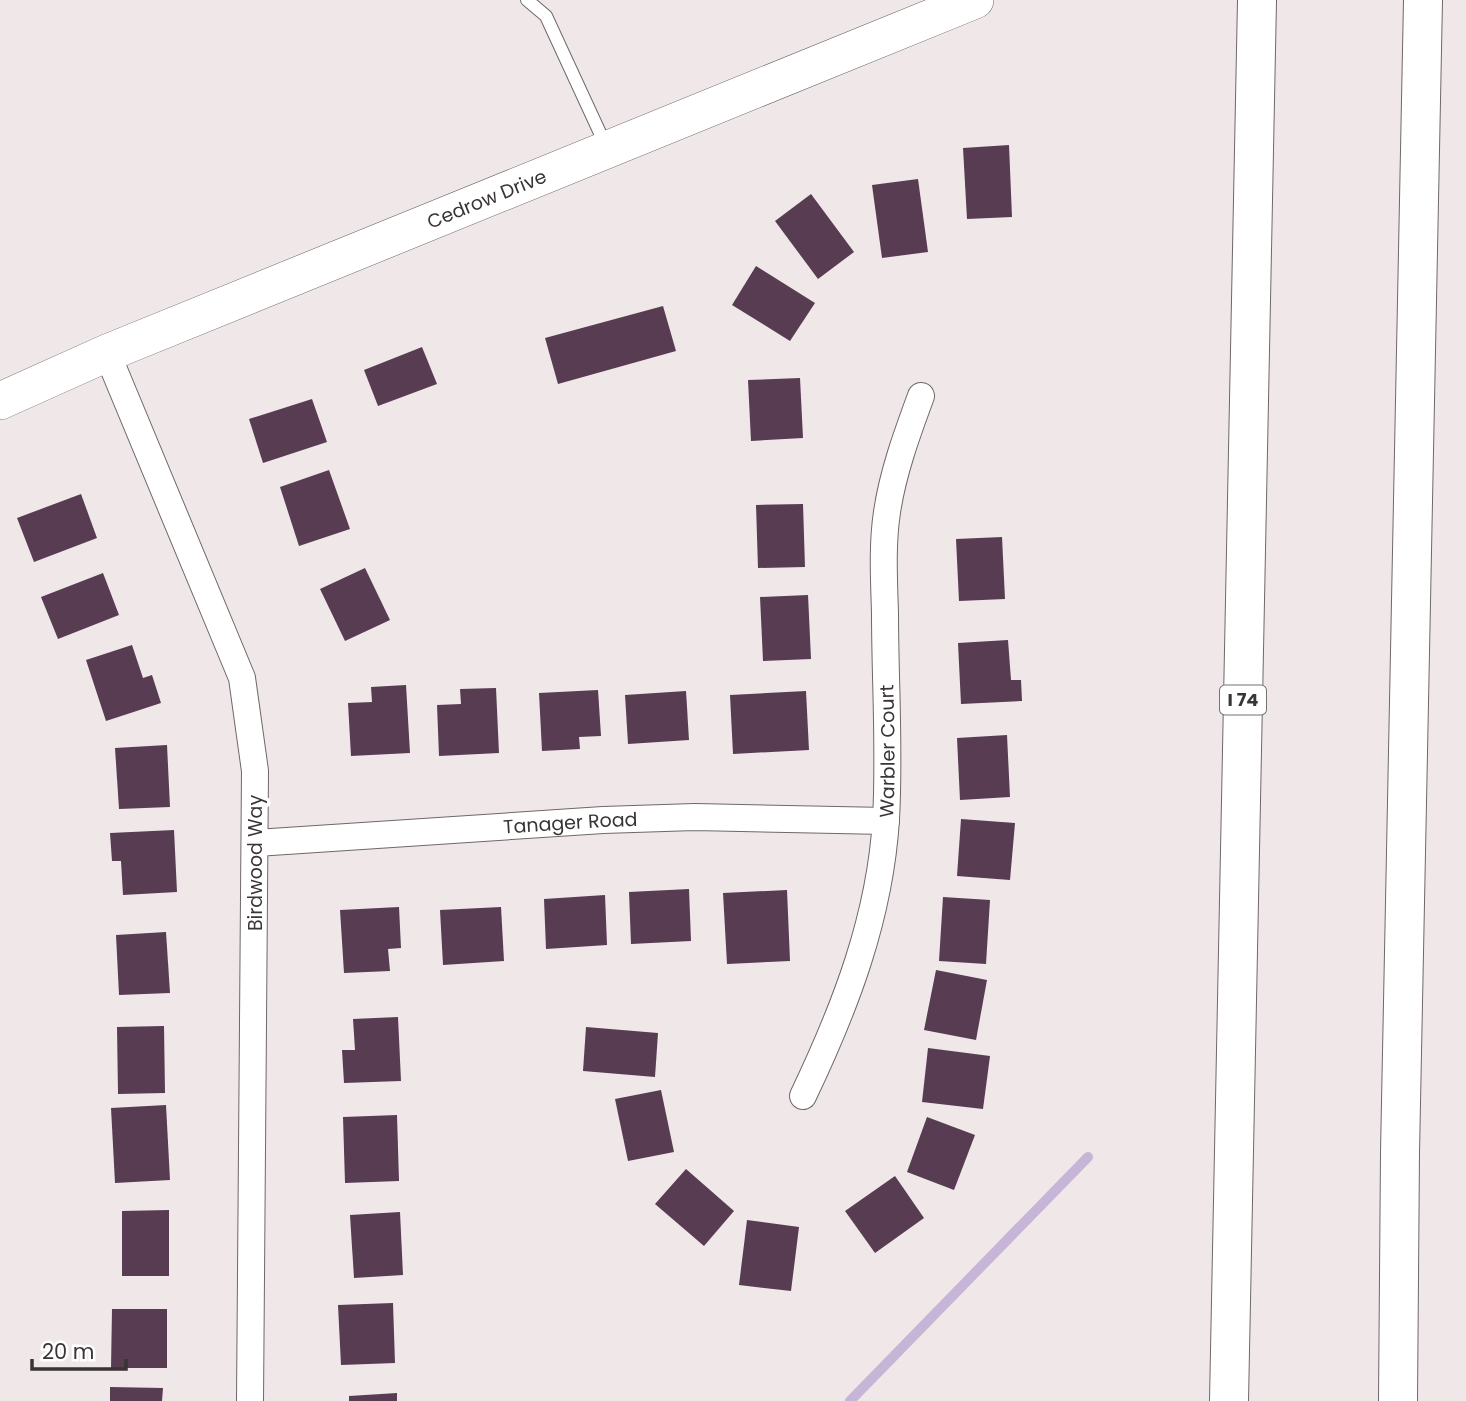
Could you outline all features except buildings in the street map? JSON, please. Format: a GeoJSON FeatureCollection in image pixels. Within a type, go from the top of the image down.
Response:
{"type":"FeatureCollection","features":[{"type":"Feature","properties":{"kind":"highway","name":"I 74"},"geometry":{"type":"LineString","coordinates":[[1229,1401],[1257,0]]}},
{"type":"Feature","properties":{"kind":"highway"},"geometry":{"type":"LineString","coordinates":[[1398,1401],[1400,1139],[1423,0]]}},
{"type":"Feature","properties":{"kind":"street","name":"Cedrow Drive"},"geometry":{"type":"LineString","coordinates":[[0,401],[107,353],[975,0]]}},
{"type":"Feature","properties":{"kind":"street","name":"Birdwood Way"},"geometry":{"type":"LineString","coordinates":[[107,353],[242,678],[256,771],[250,1401]]}},
{"type":"Feature","properties":{"kind":"street","name":"Warbler Court"},"geometry":{"type":"LineString","coordinates":[[803,1096],[826,1047],[855,972],[875,897],[886,821],[884,559],[887,513],[901,450],[921,396]]}},
{"type":"Feature","properties":{"kind":"street","name":"Tanager Road"},"geometry":{"type":"LineString","coordinates":[[256,843],[603,820],[695,817],[886,821]]}},
{"type":"Feature","properties":{"kind":"lane"},"geometry":{"type":"LineString","coordinates":[[527,0],[546,16],[608,150]]}},
{"type":"Feature","properties":{"kind":"waterway"},"geometry":{"type":"LineString","coordinates":[[850,1401],[1088,1157]]}}]}
